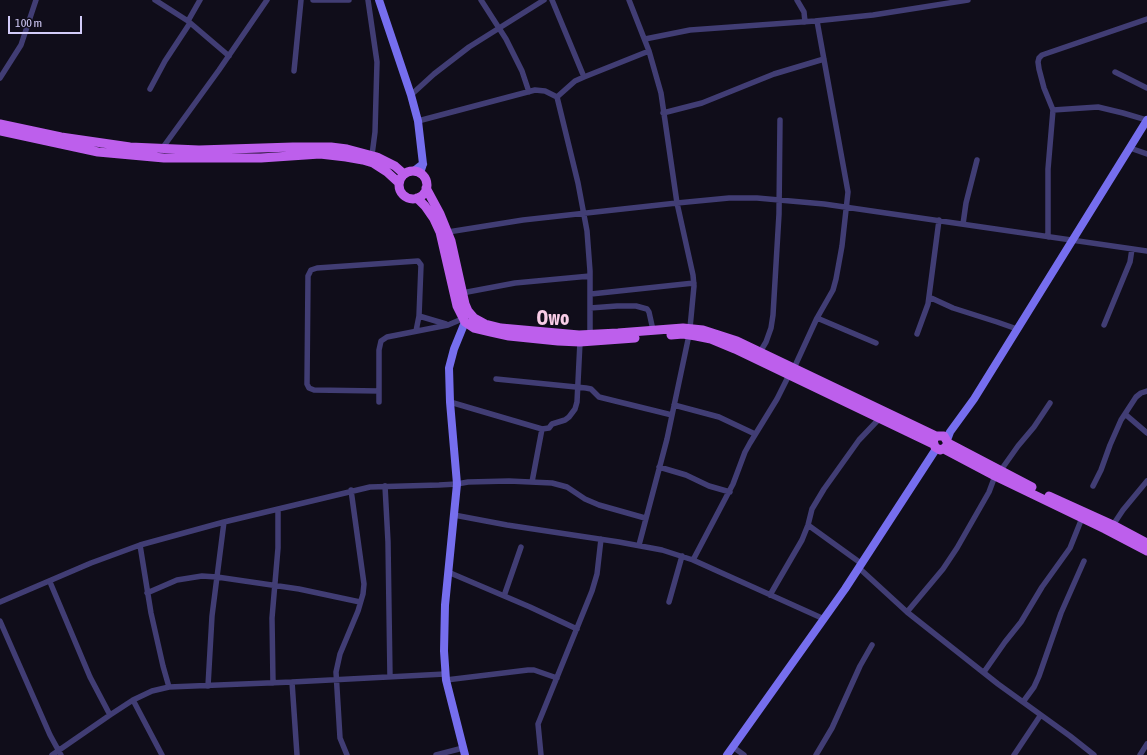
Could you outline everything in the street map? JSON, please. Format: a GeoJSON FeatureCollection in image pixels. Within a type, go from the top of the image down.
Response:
{"type":"FeatureCollection","features":[{"type":"Feature","properties":{"kind":"main road"},"geometry":{"type":"LineString","coordinates":[[0,124],[75,140],[130,147],[199,150],[331,147],[372,155],[391,164],[404,174],[417,172],[426,182],[426,188],[448,232],[462,293],[468,311],[474,318],[485,324],[501,328],[567,338],[580,342],[662,335],[689,331],[791,371],[942,441],[998,473],[1147,551]]}},
{"type":"Feature","properties":{"kind":"main road"},"geometry":{"type":"LineString","coordinates":[[0,132],[98,152],[156,158],[261,158],[320,154],[346,157],[373,163],[387,172],[399,183]]}},
{"type":"Feature","properties":{"kind":"main road"},"geometry":{"type":"LineString","coordinates":[[404,174],[399,183],[400,190],[404,195],[410,198],[417,198],[423,194],[426,188]]}},
{"type":"Feature","properties":{"kind":"main road"},"geometry":{"type":"LineString","coordinates":[[417,198],[434,219],[440,232],[457,306],[464,321],[481,330],[503,334],[567,338],[653,330],[713,332],[760,352],[791,371],[878,418],[942,441]]}},
{"type":"Feature","properties":{"kind":"main road"},"geometry":{"type":"LineString","coordinates":[[998,473],[1113,524],[1147,543]]}},
{"type":"Feature","properties":{"kind":"street"},"geometry":{"type":"LineString","coordinates":[[0,78],[21,45],[36,0]]}},
{"type":"Feature","properties":{"kind":"street"},"geometry":{"type":"LineString","coordinates":[[155,0],[189,22],[229,56]]}},
{"type":"Feature","properties":{"kind":"street"},"geometry":{"type":"LineString","coordinates":[[150,89],[200,0]]}},
{"type":"Feature","properties":{"kind":"street"},"geometry":{"type":"LineString","coordinates":[[156,158],[267,0]]}},
{"type":"Feature","properties":{"kind":"street"},"geometry":{"type":"LineString","coordinates":[[294,71],[301,0]]}},
{"type":"Feature","properties":{"kind":"street"},"geometry":{"type":"LineString","coordinates":[[313,0],[348,0]]}},
{"type":"Feature","properties":{"kind":"street"},"geometry":{"type":"LineString","coordinates":[[368,0],[377,62],[375,132],[372,155]]}},
{"type":"Feature","properties":{"kind":"street"},"geometry":{"type":"LineString","coordinates":[[379,0],[411,95],[418,121],[423,164],[417,172]]}},
{"type":"Feature","properties":{"kind":"street"},"geometry":{"type":"LineString","coordinates":[[481,0],[506,39],[522,71],[529,92]]}},
{"type":"Feature","properties":{"kind":"street"},"geometry":{"type":"LineString","coordinates":[[411,95],[434,74],[469,47],[544,0]]}},
{"type":"Feature","properties":{"kind":"street"},"geometry":{"type":"LineString","coordinates":[[552,0],[584,76]]}},
{"type":"Feature","properties":{"kind":"street"},"geometry":{"type":"LineString","coordinates":[[629,0],[645,38],[659,83],[677,203],[694,283],[689,331],[672,415],[638,545]]}},
{"type":"Feature","properties":{"kind":"street"},"geometry":{"type":"LineString","coordinates":[[797,0],[804,12],[805,22]]}},
{"type":"Feature","properties":{"kind":"street"},"geometry":{"type":"LineString","coordinates":[[923,0],[925,7]]}},
{"type":"Feature","properties":{"kind":"street"},"geometry":{"type":"LineString","coordinates":[[645,38],[690,30],[805,22],[873,15],[968,0]]}},
{"type":"Feature","properties":{"kind":"street"},"geometry":{"type":"LineString","coordinates":[[1048,236],[1048,169],[1053,110],[1044,88],[1038,62],[1042,55],[1147,19]]}},
{"type":"Feature","properties":{"kind":"street"},"geometry":{"type":"LineString","coordinates":[[693,560],[730,492],[745,452],[777,399],[817,318],[833,290],[836,279],[848,192],[817,21]]}},
{"type":"Feature","properties":{"kind":"street"},"geometry":{"type":"LineString","coordinates":[[556,97],[575,81],[584,76],[649,51]]}},
{"type":"Feature","properties":{"kind":"street"},"geometry":{"type":"LineString","coordinates":[[663,113],[702,103],[774,74],[824,59]]}},
{"type":"Feature","properties":{"kind":"street"},"geometry":{"type":"LineString","coordinates":[[1115,72],[1147,88]]}},
{"type":"Feature","properties":{"kind":"street"},"geometry":{"type":"LineString","coordinates":[[418,121],[535,90],[545,91],[556,97],[578,183],[590,254],[590,335]]}},
{"type":"Feature","properties":{"kind":"street"},"geometry":{"type":"LineString","coordinates":[[727,755],[861,566],[897,507],[942,441],[974,399],[1147,120],[1098,107],[1053,110]]}},
{"type":"Feature","properties":{"kind":"street"},"geometry":{"type":"LineString","coordinates":[[760,352],[766,342],[771,328],[773,315],[777,259],[780,120]]}},
{"type":"Feature","properties":{"kind":"street"},"geometry":{"type":"LineString","coordinates":[[1130,148],[1147,154]]}},
{"type":"Feature","properties":{"kind":"street"},"geometry":{"type":"LineString","coordinates":[[963,224],[966,203],[977,160]]}},
{"type":"Feature","properties":{"kind":"street"},"geometry":{"type":"LineString","coordinates":[[448,232],[523,220],[729,198],[779,200],[847,208],[1147,251]]}},
{"type":"Feature","properties":{"kind":"street"},"geometry":{"type":"LineString","coordinates":[[917,334],[930,297],[939,220]]}},
{"type":"Feature","properties":{"kind":"street"},"geometry":{"type":"LineString","coordinates":[[1104,325],[1130,262],[1132,249]]}},
{"type":"Feature","properties":{"kind":"street"},"geometry":{"type":"LineString","coordinates":[[379,391],[314,390],[309,388],[307,384],[308,276],[311,270],[317,268],[418,261],[421,265],[419,316],[416,331]]}},
{"type":"Feature","properties":{"kind":"street"},"geometry":{"type":"LineString","coordinates":[[462,293],[515,283],[590,276]]}},
{"type":"Feature","properties":{"kind":"street"},"geometry":{"type":"LineString","coordinates":[[590,294],[694,283]]}},
{"type":"Feature","properties":{"kind":"street"},"geometry":{"type":"LineString","coordinates":[[930,297],[953,308],[1017,329]]}},
{"type":"Feature","properties":{"kind":"street"},"geometry":{"type":"LineString","coordinates":[[590,308],[636,306],[647,309],[653,330]]}},
{"type":"Feature","properties":{"kind":"street"},"geometry":{"type":"LineString","coordinates":[[419,316],[448,325]]}},
{"type":"Feature","properties":{"kind":"street"},"geometry":{"type":"LineString","coordinates":[[817,318],[876,343]]}},
{"type":"Feature","properties":{"kind":"street"},"geometry":{"type":"LineString","coordinates":[[379,402],[379,350],[381,341],[387,337],[464,321]]}},
{"type":"Feature","properties":{"kind":"street"},"geometry":{"type":"LineString","coordinates":[[436,755],[464,751],[445,677],[444,634],[448,572],[457,484],[449,378],[451,359],[464,321]]}},
{"type":"Feature","properties":{"kind":"street"},"geometry":{"type":"LineString","coordinates":[[450,402],[542,429],[549,428],[556,423],[565,420],[571,414],[577,402],[579,387],[580,342]]}},
{"type":"Feature","properties":{"kind":"street"},"geometry":{"type":"LineString","coordinates":[[496,379],[591,389],[599,397],[672,415]]}},
{"type":"Feature","properties":{"kind":"street"},"geometry":{"type":"LineString","coordinates":[[1093,486],[1101,470],[1114,434],[1124,414],[1140,393],[1147,391]]}},
{"type":"Feature","properties":{"kind":"street"},"geometry":{"type":"LineString","coordinates":[[907,612],[943,569],[957,548],[989,492],[998,473],[1050,403]]}},
{"type":"Feature","properties":{"kind":"street"},"geometry":{"type":"LineString","coordinates":[[674,405],[719,417],[755,434]]}},
{"type":"Feature","properties":{"kind":"street"},"geometry":{"type":"LineString","coordinates":[[1124,414],[1147,433]]}},
{"type":"Feature","properties":{"kind":"street"},"geometry":{"type":"LineString","coordinates":[[770,595],[802,540],[812,509],[824,488],[859,440],[878,418]]}},
{"type":"Feature","properties":{"kind":"street"},"geometry":{"type":"LineString","coordinates":[[532,482],[542,429]]}},
{"type":"Feature","properties":{"kind":"street"},"geometry":{"type":"LineString","coordinates":[[659,467],[686,475],[709,486],[730,492]]}},
{"type":"Feature","properties":{"kind":"street"},"geometry":{"type":"LineString","coordinates":[[0,602],[92,563],[140,545],[224,522],[351,490],[370,487],[457,484],[509,480],[552,483],[567,487],[585,499],[645,518]]}},
{"type":"Feature","properties":{"kind":"street"},"geometry":{"type":"LineString","coordinates":[[1113,524],[1147,481]]}},
{"type":"Feature","properties":{"kind":"street"},"geometry":{"type":"LineString","coordinates":[[385,486],[388,542],[390,677]]}},
{"type":"Feature","properties":{"kind":"street"},"geometry":{"type":"LineString","coordinates":[[346,755],[340,738],[336,666],[360,602],[364,584],[351,490]]}},
{"type":"Feature","properties":{"kind":"street"},"geometry":{"type":"LineString","coordinates":[[274,683],[272,618],[276,585],[278,509]]}},
{"type":"Feature","properties":{"kind":"street"},"geometry":{"type":"LineString","coordinates":[[454,515],[501,524],[638,545],[682,556],[824,619]]}},
{"type":"Feature","properties":{"kind":"street"},"geometry":{"type":"LineString","coordinates":[[984,672],[1021,622],[1042,586],[1070,548],[1082,518]]}},
{"type":"Feature","properties":{"kind":"street"},"geometry":{"type":"LineString","coordinates":[[208,686],[212,616],[224,522]]}},
{"type":"Feature","properties":{"kind":"street"},"geometry":{"type":"LineString","coordinates":[[808,525],[861,566],[907,612],[998,684],[1094,755]]}},
{"type":"Feature","properties":{"kind":"street"},"geometry":{"type":"LineString","coordinates":[[541,755],[538,724],[578,629],[597,574],[601,539]]}},
{"type":"Feature","properties":{"kind":"street"},"geometry":{"type":"LineString","coordinates":[[140,545],[147,593],[169,687]]}},
{"type":"Feature","properties":{"kind":"street"},"geometry":{"type":"LineString","coordinates":[[504,596],[520,547]]}},
{"type":"Feature","properties":{"kind":"street"},"geometry":{"type":"LineString","coordinates":[[669,602],[682,556]]}},
{"type":"Feature","properties":{"kind":"street"},"geometry":{"type":"LineString","coordinates":[[1023,702],[1034,687],[1039,676],[1061,613],[1084,561]]}},
{"type":"Feature","properties":{"kind":"street"},"geometry":{"type":"LineString","coordinates":[[448,572],[578,629]]}},
{"type":"Feature","properties":{"kind":"street"},"geometry":{"type":"LineString","coordinates":[[147,593],[177,580],[202,576],[276,585],[360,602]]}},
{"type":"Feature","properties":{"kind":"street"},"geometry":{"type":"LineString","coordinates":[[50,582],[90,677],[110,715]]}},
{"type":"Feature","properties":{"kind":"street"},"geometry":{"type":"LineString","coordinates":[[0,621],[59,753]]}},
{"type":"Feature","properties":{"kind":"street"},"geometry":{"type":"LineString","coordinates":[[816,755],[832,728],[860,666],[872,645]]}},
{"type":"Feature","properties":{"kind":"street"},"geometry":{"type":"LineString","coordinates":[[52,755],[59,753],[110,715],[134,700],[152,691],[169,687],[390,677],[445,677],[528,670],[534,670],[557,678]]}},
{"type":"Feature","properties":{"kind":"street"},"geometry":{"type":"LineString","coordinates":[[292,682],[297,755]]}},
{"type":"Feature","properties":{"kind":"street"},"geometry":{"type":"LineString","coordinates":[[134,700],[162,755]]}},
{"type":"Feature","properties":{"kind":"street"},"geometry":{"type":"LineString","coordinates":[[1014,755],[1040,716]]}},
{"type":"Feature","properties":{"kind":"street"},"geometry":{"type":"LineString","coordinates":[[1140,755],[1147,744]]}},
{"type":"Feature","properties":{"kind":"street"},"geometry":{"type":"LineString","coordinates":[[733,747],[744,755]]}},
{"type":"Feature","properties":{"kind":"district","name":"Owo"},"geometry":{"type":"Point","coordinates":[553,319]}}]}
